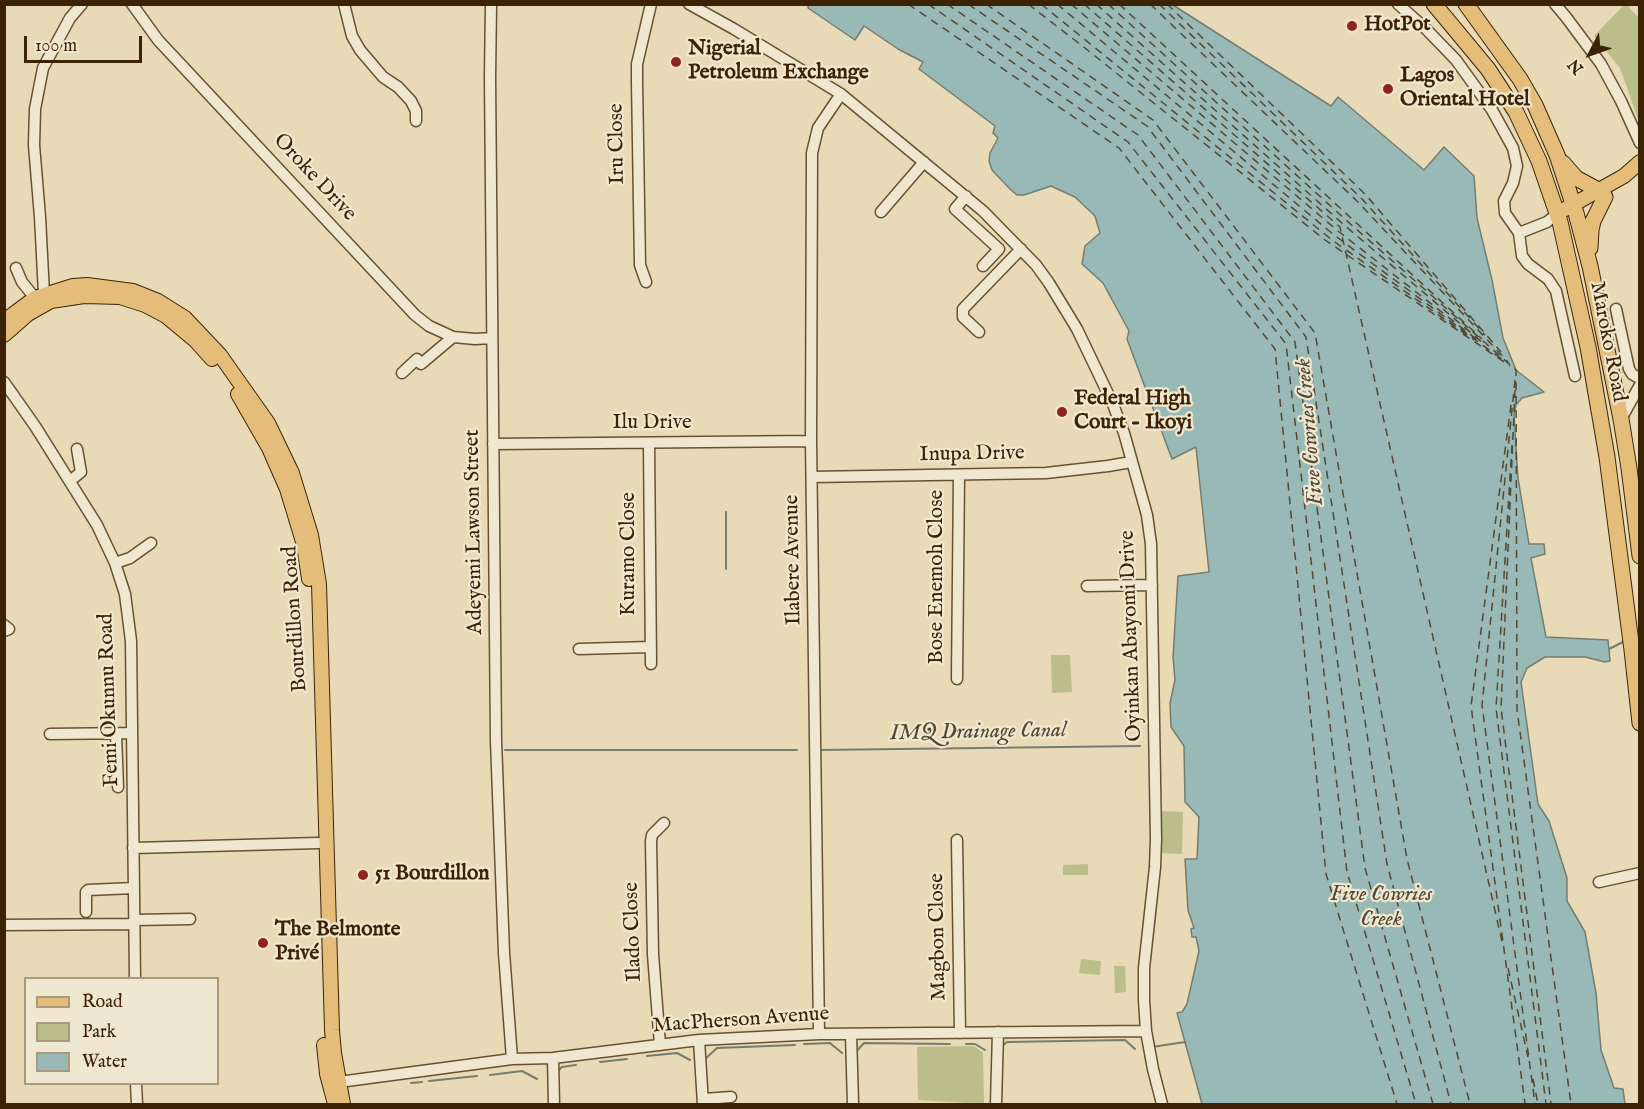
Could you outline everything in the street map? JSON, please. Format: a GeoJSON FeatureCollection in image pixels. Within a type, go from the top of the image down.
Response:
{"type":"FeatureCollection","features":[{"type":"Feature","properties":{"kind":"highway","name":"Maroko Road"},"geometry":{"type":"LineString","coordinates":[[1434,4],[1488,69],[1516,112],[1539,161],[1555,219],[1601,420],[1627,603],[1639,720]]}},
{"type":"Feature","properties":{"kind":"highway"},"geometry":{"type":"LineString","coordinates":[[1466,4],[1520,79],[1546,128],[1557,155],[1576,178],[1603,194],[1591,230],[1590,266]]}},
{"type":"Feature","properties":{"kind":"highway","name":"Maroko Road"},"geometry":{"type":"LineString","coordinates":[[1557,155],[1575,209],[1590,266],[1634,474],[1640,556]]}},
{"type":"Feature","properties":{"kind":"main road"},"geometry":{"type":"LineString","coordinates":[[1603,194],[1640,162]]}},
{"type":"Feature","properties":{"kind":"main road"},"geometry":{"type":"LineString","coordinates":[[1555,219],[1640,176]]}},
{"type":"Feature","properties":{"kind":"main road","name":"Bourdillon Road"},"geometry":{"type":"LineString","coordinates":[[43,298],[63,288],[80,285],[127,290],[158,301],[185,318],[206,338],[237,377],[268,423],[292,473],[311,535],[319,584],[332,1018],[334,1053],[343,1104]]}},
{"type":"Feature","properties":{"kind":"main road","name":"Bourdillon Road"},"geometry":{"type":"LineString","coordinates":[[43,298],[120,297],[145,305],[166,316],[195,340],[238,394],[269,447],[287,489],[296,516],[308,572],[312,620],[323,1021],[327,1074],[335,1104]]}},
{"type":"Feature","properties":{"kind":"main road"},"geometry":{"type":"LineString","coordinates":[[4,321],[43,298]]}},
{"type":"Feature","properties":{"kind":"main road"},"geometry":{"type":"LineString","coordinates":[[4,335],[43,298]]}},
{"type":"Feature","properties":{"kind":"street"},"geometry":{"type":"LineString","coordinates":[[43,298],[34,145],[35,110],[39,83],[47,60],[69,18],[82,4]]}},
{"type":"Feature","properties":{"kind":"street","name":"Oroke Drive"},"geometry":{"type":"LineString","coordinates":[[132,4],[158,40],[403,304],[429,326],[453,337],[492,338]]}},
{"type":"Feature","properties":{"kind":"street"},"geometry":{"type":"LineString","coordinates":[[344,4],[352,36],[360,50],[383,77],[398,87],[411,101],[416,111],[416,121]]}},
{"type":"Feature","properties":{"kind":"street","name":"Adeyemi Lawson Street"},"geometry":{"type":"LineString","coordinates":[[491,4],[496,741],[504,953],[512,1059]]}},
{"type":"Feature","properties":{"kind":"street","name":"Iru Close"},"geometry":{"type":"LineString","coordinates":[[646,282],[640,265],[637,72],[639,53],[651,4]]}},
{"type":"Feature","properties":{"kind":"street","name":"Oyinkan Abayomi Drive"},"geometry":{"type":"LineString","coordinates":[[689,4],[841,94],[966,196],[1021,249],[1049,283],[1077,329],[1112,402],[1124,433],[1147,515],[1151,544],[1156,839],[1144,968],[1146,1031],[1162,1104]]}},
{"type":"Feature","properties":{"kind":"street"},"geometry":{"type":"LineString","coordinates":[[1398,4],[1456,60],[1482,95],[1513,148],[1517,166],[1516,174],[1504,201],[1504,208],[1507,217],[1519,233],[1522,256],[1528,264],[1548,279],[1556,291],[1575,376]]}},
{"type":"Feature","properties":{"kind":"street"},"geometry":{"type":"LineString","coordinates":[[1555,4],[1601,64],[1622,101],[1640,143]]}},
{"type":"Feature","properties":{"kind":"street","name":"Ilabere Avenue"},"geometry":{"type":"LineString","coordinates":[[819,1034],[811,441],[812,153],[818,128],[841,94]]}},
{"type":"Feature","properties":{"kind":"street"},"geometry":{"type":"LineString","coordinates":[[881,212],[924,162]]}},
{"type":"Feature","properties":{"kind":"street"},"geometry":{"type":"LineString","coordinates":[[966,196],[955,209],[999,249],[983,266]]}},
{"type":"Feature","properties":{"kind":"street"},"geometry":{"type":"LineString","coordinates":[[1519,233],[1555,219]]}},
{"type":"Feature","properties":{"kind":"street"},"geometry":{"type":"LineString","coordinates":[[979,332],[963,317],[961,313],[963,309],[1021,249]]}},
{"type":"Feature","properties":{"kind":"street"},"geometry":{"type":"LineString","coordinates":[[16,268],[22,282],[43,298]]}},
{"type":"Feature","properties":{"kind":"street"},"geometry":{"type":"LineString","coordinates":[[1616,309],[1629,369],[1632,374],[1640,376]]}},
{"type":"Feature","properties":{"kind":"street"},"geometry":{"type":"LineString","coordinates":[[402,373],[417,359],[422,364],[453,337]]}},
{"type":"Feature","properties":{"kind":"street","name":"Femi Okunnu Road"},"geometry":{"type":"LineString","coordinates":[[4,382],[97,525],[115,563],[125,594],[129,618],[132,733],[135,977]]}},
{"type":"Feature","properties":{"kind":"street"},"geometry":{"type":"LineString","coordinates":[[1621,420],[1640,385]]}},
{"type":"Feature","properties":{"kind":"street","name":"Ilu Drive"},"geometry":{"type":"LineString","coordinates":[[493,444],[811,441]]}},
{"type":"Feature","properties":{"kind":"street","name":"Kuramo Close"},"geometry":{"type":"LineString","coordinates":[[649,444],[651,664]]}},
{"type":"Feature","properties":{"kind":"street"},"geometry":{"type":"LineString","coordinates":[[70,481],[81,472],[77,449]]}},
{"type":"Feature","properties":{"kind":"street","name":"Inupa Drive"},"geometry":{"type":"LineString","coordinates":[[812,477],[1046,473],[1131,462]]}},
{"type":"Feature","properties":{"kind":"street","name":"Bose Enemoh Close"},"geometry":{"type":"LineString","coordinates":[[957,679],[958,475]]}},
{"type":"Feature","properties":{"kind":"street"},"geometry":{"type":"LineString","coordinates":[[115,563],[130,558],[151,543]]}},
{"type":"Feature","properties":{"kind":"street"},"geometry":{"type":"LineString","coordinates":[[1087,586],[1152,585]]}},
{"type":"Feature","properties":{"kind":"street"},"geometry":{"type":"LineString","coordinates":[[4,625],[9,629],[4,631]]}},
{"type":"Feature","properties":{"kind":"street"},"geometry":{"type":"LineString","coordinates":[[579,650],[650,647]]}},
{"type":"Feature","properties":{"kind":"street"},"geometry":{"type":"LineString","coordinates":[[50,734],[132,733]]}},
{"type":"Feature","properties":{"kind":"street"},"geometry":{"type":"LineString","coordinates":[[116,734],[118,787]]}},
{"type":"Feature","properties":{"kind":"street","name":"Ilado Close"},"geometry":{"type":"LineString","coordinates":[[660,1045],[653,954],[651,841],[652,835],[664,823]]}},
{"type":"Feature","properties":{"kind":"street","name":"Magbon Close"},"geometry":{"type":"LineString","coordinates":[[957,840],[960,1033]]}},
{"type":"Feature","properties":{"kind":"street"},"geometry":{"type":"LineString","coordinates":[[133,848],[318,843]]}},
{"type":"Feature","properties":{"kind":"street"},"geometry":{"type":"LineString","coordinates":[[1599,882],[1640,873]]}},
{"type":"Feature","properties":{"kind":"street"},"geometry":{"type":"LineString","coordinates":[[86,912],[86,892],[88,890],[134,888]]}},
{"type":"Feature","properties":{"kind":"street"},"geometry":{"type":"LineString","coordinates":[[4,925],[190,919]]}},
{"type":"Feature","properties":{"kind":"street","name":"MacPherson Avenue"},"geometry":{"type":"LineString","coordinates":[[339,1082],[512,1059],[552,1058],[699,1040],[819,1034],[1146,1031]]}},
{"type":"Feature","properties":{"kind":"street"},"geometry":{"type":"LineString","coordinates":[[996,1104],[998,1032]]}},
{"type":"Feature","properties":{"kind":"street"},"geometry":{"type":"LineString","coordinates":[[852,1034],[853,1104]]}},
{"type":"Feature","properties":{"kind":"street"},"geometry":{"type":"LineString","coordinates":[[699,1040],[704,1102],[731,1097]]}},
{"type":"Feature","properties":{"kind":"street"},"geometry":{"type":"LineString","coordinates":[[552,1058],[554,1104]]}},
{"type":"Feature","properties":{"kind":"street"},"geometry":{"type":"LineString","coordinates":[[136,1085],[136,1104]]}},
{"type":"Feature","properties":{"kind":"green space"},"geometry":{"type":"Polygon","coordinates":[[[1624,5],[1627,5],[1639,18],[1639,122],[1620,68],[1594,36],[1624,5]]]}},
{"type":"Feature","properties":{"kind":"green space"},"geometry":{"type":"Polygon","coordinates":[[[1051,655],[1070,655],[1072,692],[1052,693],[1051,655]]]}},
{"type":"Feature","properties":{"kind":"green space"},"geometry":{"type":"Polygon","coordinates":[[[1162,811],[1183,812],[1182,854],[1160,853],[1162,811]]]}},
{"type":"Feature","properties":{"kind":"green space"},"geometry":{"type":"Polygon","coordinates":[[[1088,864],[1088,875],[1063,875],[1063,865],[1088,864]]]}},
{"type":"Feature","properties":{"kind":"green space"},"geometry":{"type":"Polygon","coordinates":[[[1081,959],[1101,961],[1100,975],[1079,973],[1081,959]]]}},
{"type":"Feature","properties":{"kind":"green space"},"geometry":{"type":"Polygon","coordinates":[[[1114,966],[1125,966],[1126,992],[1115,993],[1114,966]]]}},
{"type":"Feature","properties":{"kind":"green space"},"geometry":{"type":"Polygon","coordinates":[[[974,1046],[983,1053],[984,1104],[918,1100],[917,1047],[974,1046]]]}},
{"type":"Feature","properties":{"kind":"water","name":"Five Cowries Creek"},"geometry":{"type":"Polygon","coordinates":[[[808,5],[1173,5],[1331,106],[1338,97],[1424,170],[1444,147],[1474,176],[1477,218],[1503,338],[1516,370],[1544,392],[1522,398],[1516,405],[1514,415],[1518,478],[1529,544],[1544,544],[1545,554],[1531,558],[1546,637],[1608,640],[1610,661],[1585,657],[1545,657],[1527,668],[1521,682],[1538,804],[1549,821],[1567,878],[1567,901],[1585,932],[1596,993],[1601,1050],[1614,1088],[1623,1089],[1625,1104],[1202,1104],[1177,1013],[1182,1012],[1187,1004],[1199,951],[1196,937],[1192,937],[1191,929],[1194,928],[1188,910],[1185,859],[1197,859],[1199,817],[1185,802],[1184,746],[1171,727],[1170,703],[1175,680],[1173,657],[1178,576],[1209,572],[1196,447],[1172,459],[1127,339],[1129,331],[1103,283],[1082,264],[1085,246],[1100,233],[1095,216],[1075,197],[1051,186],[1017,195],[992,170],[989,161],[990,153],[998,138],[993,133],[995,126],[919,69],[923,62],[898,49],[864,26],[855,40],[808,8],[808,5]]]}},
{"type":"Feature","properties":{"kind":"waterway"},"geometry":{"type":"LineString","coordinates":[[726,512],[726,569]]}},
{"type":"Feature","properties":{"kind":"waterway"},"geometry":{"type":"LineString","coordinates":[[1609,649],[1625,641]]}},
{"type":"Feature","properties":{"kind":"waterway","name":"IMQ Drainage Canal"},"geometry":{"type":"LineString","coordinates":[[820,750],[1140,746]]}},
{"type":"Feature","properties":{"kind":"waterway","name":"IMQ Drainage Canal"},"geometry":{"type":"LineString","coordinates":[[505,750],[797,750]]}},
{"type":"Feature","properties":{"kind":"waterway"},"geometry":{"type":"LineString","coordinates":[[1001,1047],[1007,1042],[1125,1040],[1135,1049]]}},
{"type":"Feature","properties":{"kind":"waterway"},"geometry":{"type":"LineString","coordinates":[[1152,1047],[1185,1042]]}},
{"type":"Feature","properties":{"kind":"waterway"},"geometry":{"type":"LineString","coordinates":[[804,1044],[830,1043],[842,1053]]}},
{"type":"Feature","properties":{"kind":"waterway"},"geometry":{"type":"LineString","coordinates":[[855,1053],[864,1043],[950,1044]]}},
{"type":"Feature","properties":{"kind":"waterway"},"geometry":{"type":"LineString","coordinates":[[966,1044],[975,1044],[985,1050]]}},
{"type":"Feature","properties":{"kind":"waterway"},"geometry":{"type":"LineString","coordinates":[[705,1059],[717,1048],[795,1045]]}},
{"type":"Feature","properties":{"kind":"waterway"},"geometry":{"type":"LineString","coordinates":[[647,1056],[677,1053],[690,1060]]}},
{"type":"Feature","properties":{"kind":"waterway"},"geometry":{"type":"LineString","coordinates":[[600,1062],[627,1059]]}},
{"type":"Feature","properties":{"kind":"waterway"},"geometry":{"type":"LineString","coordinates":[[557,1072],[562,1067],[576,1065]]}},
{"type":"Feature","properties":{"kind":"waterway"},"geometry":{"type":"LineString","coordinates":[[490,1075],[522,1071],[537,1079]]}},
{"type":"Feature","properties":{"kind":"waterway"},"geometry":{"type":"LineString","coordinates":[[429,1081],[477,1076]]}},
{"type":"Feature","properties":{"kind":"waterway"},"geometry":{"type":"LineString","coordinates":[[411,1083],[422,1082]]}},
{"type":"Feature","properties":{"kind":"ferry route"},"geometry":{"type":"LineString","coordinates":[[908,4],[1119,148],[1275,349],[1326,874],[1397,1104]]}},
{"type":"Feature","properties":{"kind":"ferry route"},"geometry":{"type":"LineString","coordinates":[[928,4],[1128,142],[1286,344],[1347,872],[1416,1104]]}},
{"type":"Feature","properties":{"kind":"ferry route"},"geometry":{"type":"LineString","coordinates":[[947,4],[1138,135],[1295,342],[1365,868],[1433,1104]]}},
{"type":"Feature","properties":{"kind":"ferry route"},"geometry":{"type":"LineString","coordinates":[[968,4],[1147,126],[1306,337],[1387,864],[1451,1104]]}},
{"type":"Feature","properties":{"kind":"ferry route"},"geometry":{"type":"LineString","coordinates":[[986,4],[1153,120],[1315,333],[1407,859],[1470,1104]]}},
{"type":"Feature","properties":{"kind":"ferry route"},"geometry":{"type":"LineString","coordinates":[[1028,4],[1325,240],[1510,366]]}},
{"type":"Feature","properties":{"kind":"ferry route"},"geometry":{"type":"LineString","coordinates":[[1041,4],[1332,240],[1474,340]]}},
{"type":"Feature","properties":{"kind":"ferry route"},"geometry":{"type":"LineString","coordinates":[[1057,4],[1334,235],[1496,355]]}},
{"type":"Feature","properties":{"kind":"ferry route"},"geometry":{"type":"LineString","coordinates":[[1071,4],[1338,231],[1480,342]]}},
{"type":"Feature","properties":{"kind":"ferry route"},"geometry":{"type":"LineString","coordinates":[[1084,4],[1340,227],[1503,946]]}},
{"type":"Feature","properties":{"kind":"ferry route"},"geometry":{"type":"LineString","coordinates":[[1096,4],[1343,224],[1483,343]]}},
{"type":"Feature","properties":{"kind":"ferry route"},"geometry":{"type":"LineString","coordinates":[[1108,4],[1346,220],[1516,370],[1517,710],[1571,1104]]}},
{"type":"Feature","properties":{"kind":"ferry route"},"geometry":{"type":"LineString","coordinates":[[1119,4],[1482,339]]}},
{"type":"Feature","properties":{"kind":"ferry route"},"geometry":{"type":"LineString","coordinates":[[1150,4],[1358,202],[1508,362]]}},
{"type":"Feature","properties":{"kind":"ferry route"},"geometry":{"type":"LineString","coordinates":[[1159,4],[1362,199],[1485,335]]}},
{"type":"Feature","properties":{"kind":"ferry route"},"geometry":{"type":"LineString","coordinates":[[1167,4],[1365,194],[1501,352]]}},
{"type":"Feature","properties":{"kind":"ferry route"},"geometry":{"type":"LineString","coordinates":[[1495,354],[1503,360]]}},
{"type":"Feature","properties":{"kind":"ferry route"},"geometry":{"type":"LineString","coordinates":[[1515,380],[1482,705],[1535,1104]]}},
{"type":"Feature","properties":{"kind":"ferry route"},"geometry":{"type":"LineString","coordinates":[[1515,390],[1501,708],[1551,1104]]}},
{"type":"Feature","properties":{"kind":"ferry route"},"geometry":{"type":"LineString","coordinates":[[1511,405],[1471,706],[1525,1104]]}},
{"type":"Feature","properties":{"kind":"ferry route"},"geometry":{"type":"LineString","coordinates":[[1512,445],[1496,708],[1546,1104]]}},
{"type":"Feature","properties":{"kind":"ferry route"},"geometry":{"type":"LineString","coordinates":[[1508,968],[1528,1057]]}},
{"type":"Feature","properties":{"kind":"ferry route"},"geometry":{"type":"LineString","coordinates":[[1533,1079],[1538,1104]]}},
{"type":"Feature","properties":{"kind":"place","name":"HotPot"},"geometry":{"type":"Point","coordinates":[1352,26]}},
{"type":"Feature","properties":{"kind":"place","name":"Nigerial Petroleum Exchange"},"geometry":{"type":"Point","coordinates":[676,62]}},
{"type":"Feature","properties":{"kind":"place","name":"Lagos Oriental Hotel"},"geometry":{"type":"Point","coordinates":[1388,89]}},
{"type":"Feature","properties":{"kind":"place","name":"Federal High Court - Ikoyi"},"geometry":{"type":"Point","coordinates":[1062,412]}},
{"type":"Feature","properties":{"kind":"place","name":"51 Bourdillon"},"geometry":{"type":"Point","coordinates":[363,875]}},
{"type":"Feature","properties":{"kind":"place","name":"The Belmonte Privé"},"geometry":{"type":"Point","coordinates":[263,943]}}]}
